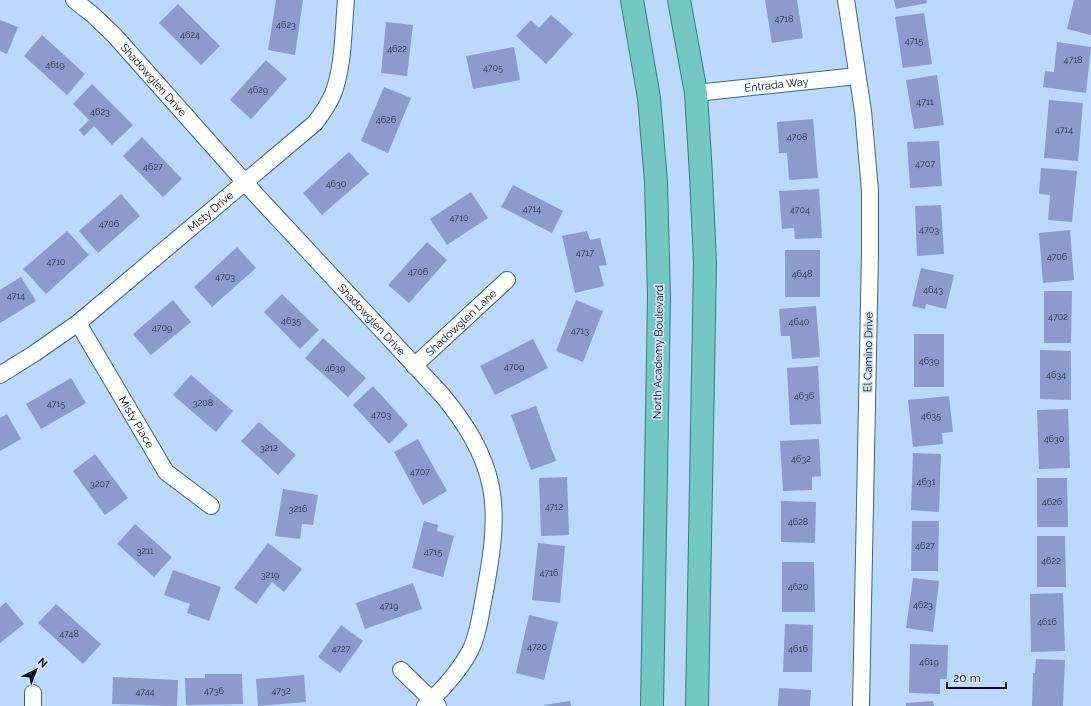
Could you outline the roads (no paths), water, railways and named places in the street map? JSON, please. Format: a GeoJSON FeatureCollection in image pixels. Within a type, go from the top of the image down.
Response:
{"type":"FeatureCollection","features":[{"type":"Feature","properties":{"kind":"highway","name":"North Academy Boulevard"},"geometry":{"type":"LineString","coordinates":[[632,0],[649,98],[656,182],[658,240],[659,305],[652,706]]}},
{"type":"Feature","properties":{"kind":"highway"},"geometry":{"type":"LineString","coordinates":[[679,0],[696,93],[705,264],[697,706]]}},
{"type":"Feature","properties":{"kind":"street","name":"Shadowglen Drive"},"geometry":{"type":"LineString","coordinates":[[74,0],[93,15],[114,35],[245,182],[443,396],[461,418],[474,439],[484,462],[491,487],[494,514],[487,581],[477,630],[471,649],[455,675],[432,704],[401,670]]}},
{"type":"Feature","properties":{"kind":"street","name":"Misty Drive"},"geometry":{"type":"LineString","coordinates":[[0,375],[35,354],[78,323],[315,123],[325,110],[337,80],[340,66],[346,0]]}},
{"type":"Feature","properties":{"kind":"street","name":"El Camino Drive"},"geometry":{"type":"LineString","coordinates":[[846,0],[863,111],[870,191],[861,706]]}},
{"type":"Feature","properties":{"kind":"street","name":"Entrada Way"},"geometry":{"type":"LineString","coordinates":[[696,93],[857,76]]}},
{"type":"Feature","properties":{"kind":"street","name":"Shadowglen Lane"},"geometry":{"type":"LineString","coordinates":[[414,366],[508,280]]}},
{"type":"Feature","properties":{"kind":"street","name":"Misty Place"},"geometry":{"type":"LineString","coordinates":[[78,323],[166,472],[211,506]]}}]}
